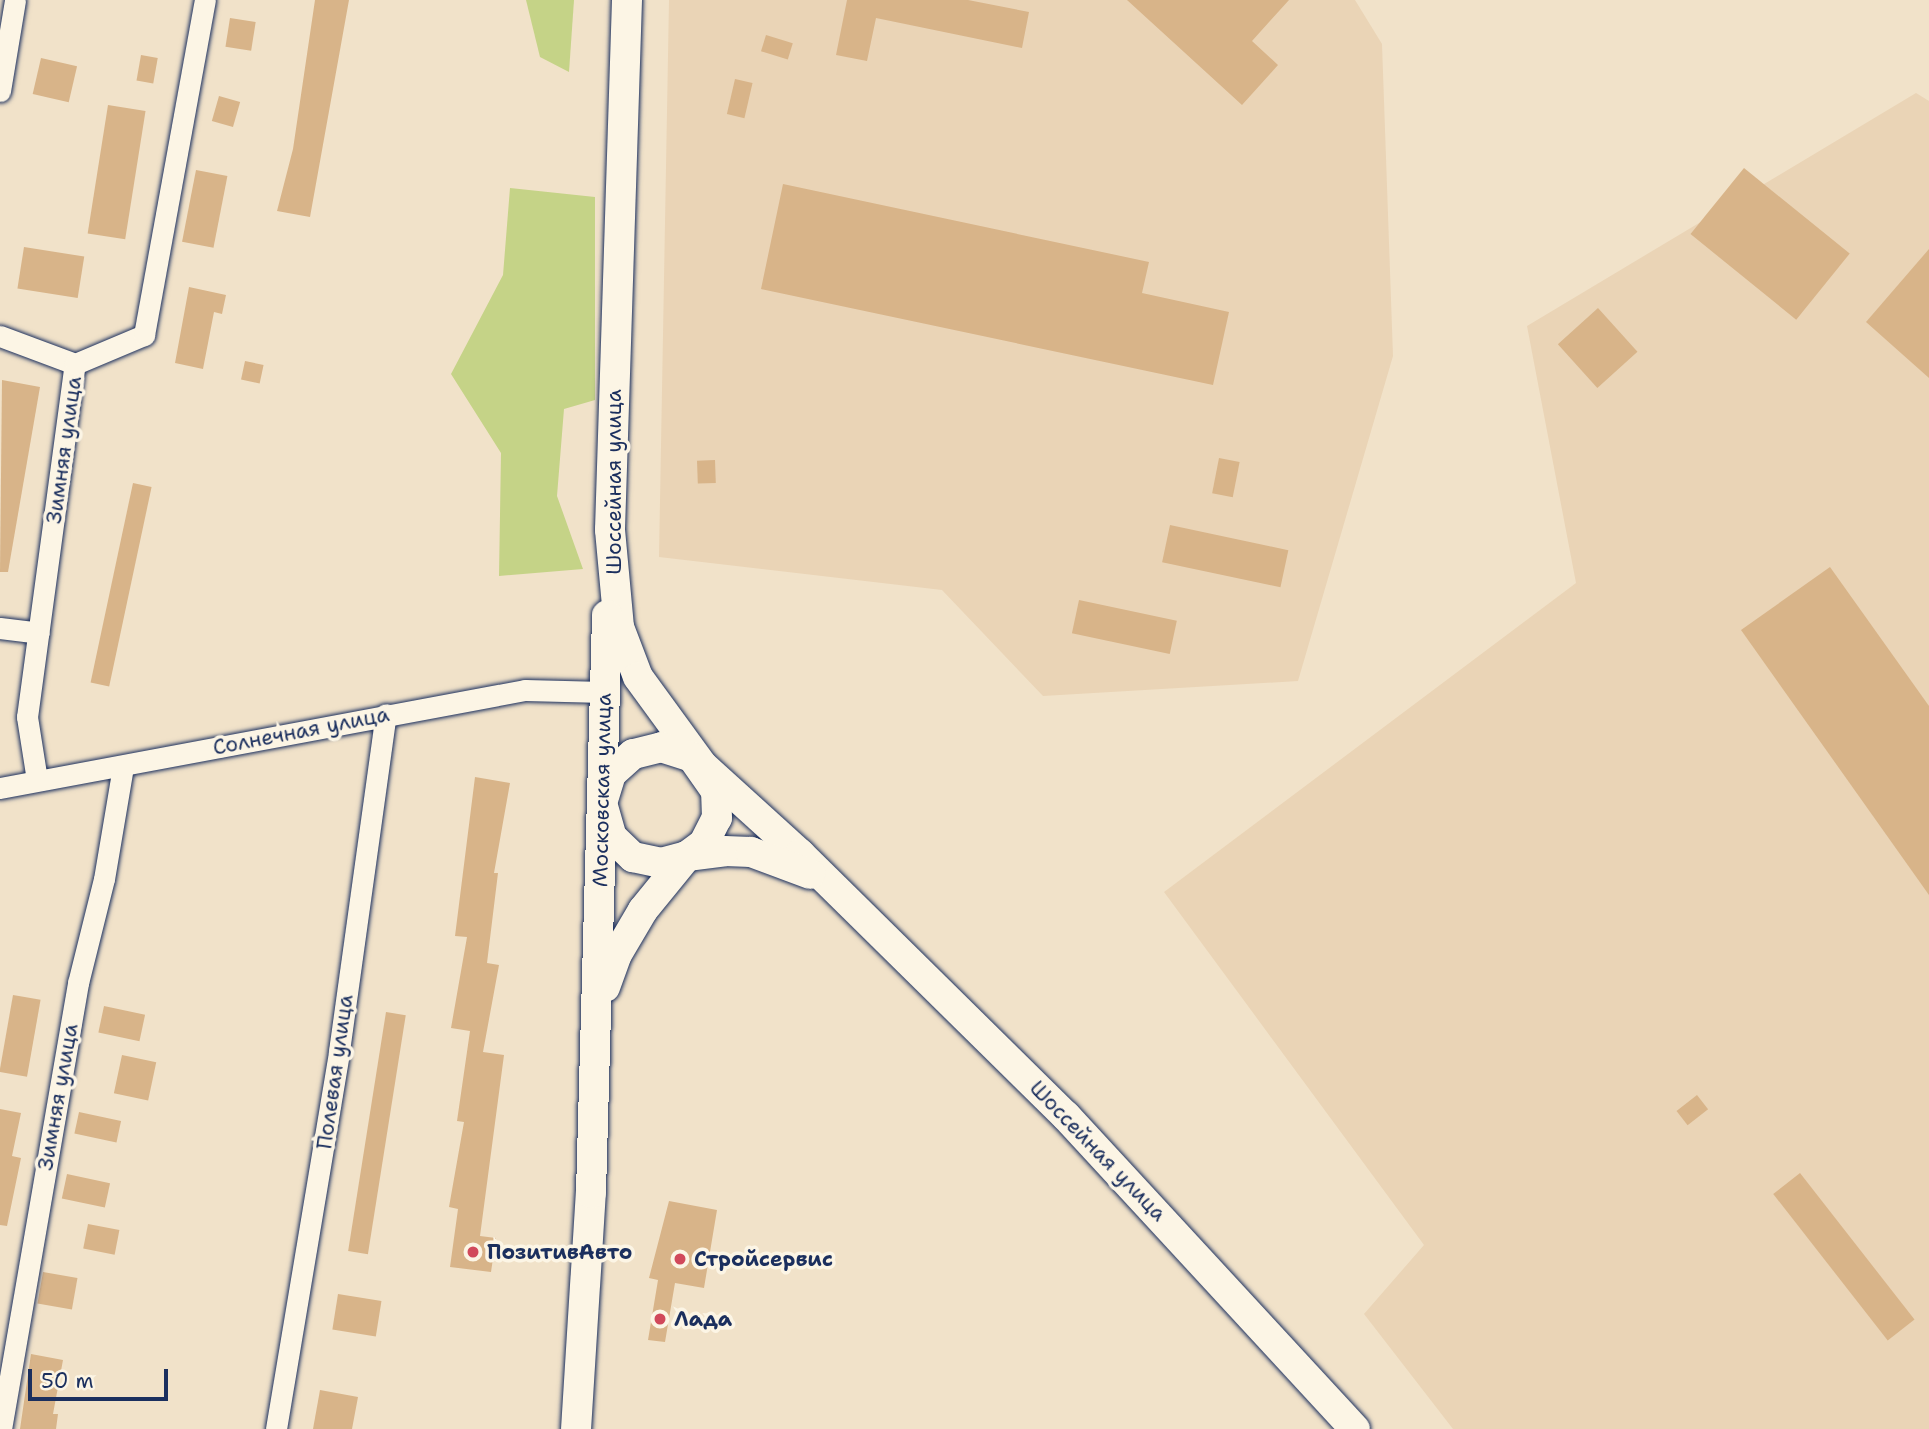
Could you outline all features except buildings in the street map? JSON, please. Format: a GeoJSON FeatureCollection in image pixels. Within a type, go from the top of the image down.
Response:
{"type":"FeatureCollection","features":[{"type":"Feature","properties":{"kind":"main road","name":"Шоссейная улица"},"geometry":{"type":"LineString","coordinates":[[627,0],[610,530],[619,627],[638,677],[703,766],[829,884],[1066,1116],[1355,1429]]}},
{"type":"Feature","properties":{"kind":"main road","name":"Московская улица"},"geometry":{"type":"LineString","coordinates":[[576,1429],[587,1284],[610,530]]}},
{"type":"Feature","properties":{"kind":"main road"},"geometry":{"type":"LineString","coordinates":[[687,856],[661,863],[633,856],[612,837],[602,803],[611,774],[633,754],[648,748],[678,750],[703,766]]}},
{"type":"Feature","properties":{"kind":"main road","name":"Московская улица"},"geometry":{"type":"LineString","coordinates":[[595,1050],[599,1012],[616,956],[643,910],[687,856],[704,843],[716,818],[716,791],[703,766]]}},
{"type":"Feature","properties":{"kind":"main road","name":"Шоссейная улица"},"geometry":{"type":"LineString","coordinates":[[687,856],[751,852],[795,866],[829,884]]}},
{"type":"Feature","properties":{"kind":"street"},"geometry":{"type":"LineString","coordinates":[[0,91],[15,0]]}},
{"type":"Feature","properties":{"kind":"street","name":"Зимняя улица"},"geometry":{"type":"LineString","coordinates":[[37,780],[27,717],[75,364],[144,335],[205,0]]}},
{"type":"Feature","properties":{"kind":"street"},"geometry":{"type":"LineString","coordinates":[[0,335],[75,364]]}},
{"type":"Feature","properties":{"kind":"street"},"geometry":{"type":"LineString","coordinates":[[0,628],[39,633]]}},
{"type":"Feature","properties":{"kind":"street","name":"Солнечная улица"},"geometry":{"type":"LineString","coordinates":[[0,788],[524,690],[604,692]]}},
{"type":"Feature","properties":{"kind":"street","name":"Полевая улица"},"geometry":{"type":"LineString","coordinates":[[276,1429],[337,1064],[386,714]]}},
{"type":"Feature","properties":{"kind":"street","name":"Зимняя улица"},"geometry":{"type":"LineString","coordinates":[[1,1429],[78,983],[104,879],[123,767]]}},
{"type":"Feature","properties":{"kind":"shaded area"},"geometry":{"type":"Polygon","coordinates":[[[669,0],[1355,0],[1382,44],[1393,356],[1298,681],[1043,696],[942,590],[659,557],[669,0]]]}},
{"type":"Feature","properties":{"kind":"shaded area"},"geometry":{"type":"Polygon","coordinates":[[[1916,93],[1929,101],[1929,1429],[1453,1429],[1364,1314],[1424,1245],[1164,892],[1576,583],[1527,326],[1916,93]]]}},
{"type":"Feature","properties":{"kind":"green space"},"geometry":{"type":"Polygon","coordinates":[[[526,0],[574,0],[569,72],[540,57],[526,0]]]}},
{"type":"Feature","properties":{"kind":"green space"},"geometry":{"type":"Polygon","coordinates":[[[510,188],[595,197],[595,400],[564,409],[557,496],[583,569],[499,576],[501,453],[451,374],[503,275],[510,188]]]}},
{"type":"Feature","properties":{"kind":"place","name":"ПозитивАвто"},"geometry":{"type":"Point","coordinates":[473,1252]}},
{"type":"Feature","properties":{"kind":"place","name":"Стройсервис"},"geometry":{"type":"Point","coordinates":[680,1259]}},
{"type":"Feature","properties":{"kind":"place","name":"Лада"},"geometry":{"type":"Point","coordinates":[660,1319]}}]}
